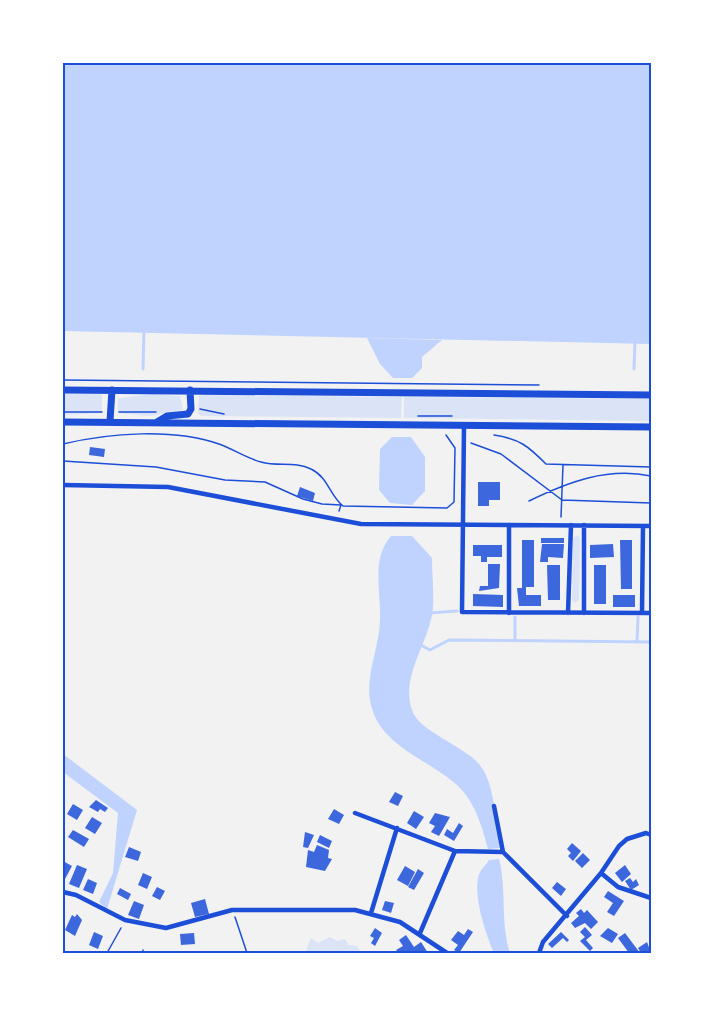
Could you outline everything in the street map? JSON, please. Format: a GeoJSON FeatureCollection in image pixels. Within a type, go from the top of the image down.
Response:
{"type":"FeatureCollection","features":[{"type":"Feature","properties":{"kind":"highway"},"geometry":{"type":"LineString","coordinates":[[63,390],[651,394]]}},
{"type":"Feature","properties":{"kind":"highway"},"geometry":{"type":"LineString","coordinates":[[110,422],[112,390]]}},
{"type":"Feature","properties":{"kind":"highway"},"geometry":{"type":"LineString","coordinates":[[157,422],[167,416],[187,415],[191,409],[190,390]]}},
{"type":"Feature","properties":{"kind":"highway"},"geometry":{"type":"LineString","coordinates":[[63,422],[651,427]]}},
{"type":"Feature","properties":{"kind":"street"},"geometry":{"type":"LineString","coordinates":[[464,425],[462,612],[651,613]]}},
{"type":"Feature","properties":{"kind":"street"},"geometry":{"type":"LineString","coordinates":[[63,485],[168,488],[361,524],[651,526]]}},
{"type":"Feature","properties":{"kind":"street"},"geometry":{"type":"LineString","coordinates":[[509,525],[509,613]]}},
{"type":"Feature","properties":{"kind":"street"},"geometry":{"type":"LineString","coordinates":[[568,613],[571,525]]}},
{"type":"Feature","properties":{"kind":"street"},"geometry":{"type":"LineString","coordinates":[[584,525],[584,613]]}},
{"type":"Feature","properties":{"kind":"street"},"geometry":{"type":"LineString","coordinates":[[642,613],[643,526]]}},
{"type":"Feature","properties":{"kind":"street"},"geometry":{"type":"LineString","coordinates":[[494,806],[501,852],[567,916]]}},
{"type":"Feature","properties":{"kind":"street"},"geometry":{"type":"LineString","coordinates":[[356,813],[455,851],[485,854],[501,852]]}},
{"type":"Feature","properties":{"kind":"street"},"geometry":{"type":"LineString","coordinates":[[371,913],[397,828]]}},
{"type":"Feature","properties":{"kind":"street"},"geometry":{"type":"LineString","coordinates":[[539,953],[543,942],[601,873],[618,846],[627,839],[646,833],[651,835]]}},
{"type":"Feature","properties":{"kind":"street"},"geometry":{"type":"LineString","coordinates":[[420,933],[455,851]]}},
{"type":"Feature","properties":{"kind":"street"},"geometry":{"type":"LineString","coordinates":[[601,873],[618,888],[651,898]]}},
{"type":"Feature","properties":{"kind":"street"},"geometry":{"type":"LineString","coordinates":[[63,892],[76,895],[126,920],[166,928],[232,910],[355,910],[400,922],[420,933],[447,953]]}},
{"type":"Feature","properties":{"kind":"path"},"geometry":{"type":"LineString","coordinates":[[63,380],[429,383]]}},
{"type":"Feature","properties":{"kind":"path"},"geometry":{"type":"LineString","coordinates":[[191,409],[225,415]]}},
{"type":"Feature","properties":{"kind":"path"},"geometry":{"type":"LineString","coordinates":[[63,412],[151,413],[159,411]]}},
{"type":"Feature","properties":{"kind":"path"},"geometry":{"type":"LineString","coordinates":[[63,461],[156,467],[225,480],[265,482],[303,499],[322,504],[447,508],[453,506],[455,448],[451,439],[440,432]]}},
{"type":"Feature","properties":{"kind":"path"},"geometry":{"type":"LineString","coordinates":[[490,434],[514,438],[528,447],[546,464],[651,466]]}},
{"type":"Feature","properties":{"kind":"path"},"geometry":{"type":"LineString","coordinates":[[63,444],[113,435],[158,435],[204,440],[262,462],[297,464],[312,469],[322,476],[341,505],[339,515]]}},
{"type":"Feature","properties":{"kind":"path"},"geometry":{"type":"LineString","coordinates":[[469,442],[501,454],[562,500],[651,503]]}},
{"type":"Feature","properties":{"kind":"path"},"geometry":{"type":"LineString","coordinates":[[561,518],[563,465]]}},
{"type":"Feature","properties":{"kind":"path"},"geometry":{"type":"LineString","coordinates":[[529,501],[562,485],[620,472],[651,476]]}},
{"type":"Feature","properties":{"kind":"path"},"geometry":{"type":"LineString","coordinates":[[232,910],[247,953]]}},
{"type":"Feature","properties":{"kind":"path"},"geometry":{"type":"LineString","coordinates":[[107,953],[126,920]]}},
{"type":"Feature","properties":{"kind":"shaded area"},"geometry":{"type":"Polygon","coordinates":[[[63,394],[100,394],[102,413],[63,415],[63,394]]]}},
{"type":"Feature","properties":{"kind":"shaded area"},"geometry":{"type":"Polygon","coordinates":[[[151,394],[180,396],[183,410],[150,416],[118,413],[118,399],[151,394]]]}},
{"type":"Feature","properties":{"kind":"shaded area"},"geometry":{"type":"Polygon","coordinates":[[[199,396],[402,397],[401,418],[201,416],[198,413],[199,396]]]}},
{"type":"Feature","properties":{"kind":"shaded area"},"geometry":{"type":"Polygon","coordinates":[[[404,397],[651,399],[651,421],[404,418],[404,397]]]}},
{"type":"Feature","properties":{"kind":"shaded area"},"geometry":{"type":"Polygon","coordinates":[[[577,535],[580,538],[579,600],[575,603],[572,600],[573,538],[577,535]]]}},
{"type":"Feature","properties":{"kind":"shaded area"},"geometry":{"type":"Polygon","coordinates":[[[330,937],[337,941],[345,939],[349,945],[357,946],[361,953],[305,953],[311,938],[318,943],[330,937]]]}},
{"type":"Feature","properties":{"kind":"water"},"geometry":{"type":"Polygon","coordinates":[[[63,63],[651,63],[651,344],[63,331],[63,63]]]}},
{"type":"Feature","properties":{"kind":"water"},"geometry":{"type":"Polygon","coordinates":[[[367,338],[442,340],[422,357],[422,368],[412,378],[393,378],[380,364],[367,338]]]}},
{"type":"Feature","properties":{"kind":"water"},"geometry":{"type":"Polygon","coordinates":[[[392,437],[411,437],[425,457],[425,491],[412,505],[390,503],[379,490],[380,449],[392,437]]]}},
{"type":"Feature","properties":{"kind":"water"},"geometry":{"type":"Polygon","coordinates":[[[391,536],[412,536],[432,558],[433,608],[431,621],[410,684],[409,697],[412,710],[423,725],[479,764],[492,792],[500,848],[488,849],[474,809],[460,788],[449,778],[396,743],[377,720],[371,705],[369,683],[380,619],[379,565],[385,545],[391,536]]]}},
{"type":"Feature","properties":{"kind":"water"},"geometry":{"type":"Polygon","coordinates":[[[63,754],[137,810],[107,909],[99,902],[113,873],[118,813],[63,772],[63,754]]]}},
{"type":"Feature","properties":{"kind":"water"},"geometry":{"type":"Polygon","coordinates":[[[499,859],[503,882],[505,930],[510,953],[494,953],[478,901],[480,872],[489,860],[499,859]]]}},
{"type":"Feature","properties":{"kind":"building"},"geometry":{"type":"Polygon","coordinates":[[[90,447],[105,449],[104,457],[89,455],[90,447]]]}},
{"type":"Feature","properties":{"kind":"building"},"geometry":{"type":"Polygon","coordinates":[[[478,482],[500,482],[500,500],[489,500],[489,506],[478,506],[478,482]]]}},
{"type":"Feature","properties":{"kind":"building"},"geometry":{"type":"Polygon","coordinates":[[[300,487],[315,493],[313,501],[297,496],[300,487]]]}},
{"type":"Feature","properties":{"kind":"building"},"geometry":{"type":"Polygon","coordinates":[[[541,538],[564,538],[564,543],[541,543],[541,538]]]}},
{"type":"Feature","properties":{"kind":"building"},"geometry":{"type":"Polygon","coordinates":[[[522,540],[534,540],[534,587],[526,587],[526,595],[541,595],[541,606],[519,606],[517,588],[522,588],[522,540]]]}},
{"type":"Feature","properties":{"kind":"building"},"geometry":{"type":"Polygon","coordinates":[[[620,540],[632,540],[632,589],[621,589],[620,540]]]}},
{"type":"Feature","properties":{"kind":"building"},"geometry":{"type":"Polygon","coordinates":[[[542,544],[564,544],[563,558],[548,557],[548,562],[540,562],[542,544]]]}},
{"type":"Feature","properties":{"kind":"building"},"geometry":{"type":"Polygon","coordinates":[[[613,544],[614,557],[590,558],[590,545],[613,544]]]}},
{"type":"Feature","properties":{"kind":"building"},"geometry":{"type":"Polygon","coordinates":[[[473,545],[502,545],[502,557],[487,557],[487,562],[481,562],[481,556],[473,556],[473,545]]]}},
{"type":"Feature","properties":{"kind":"building"},"geometry":{"type":"Polygon","coordinates":[[[488,564],[500,564],[499,588],[479,591],[480,586],[488,586],[488,564]]]}},
{"type":"Feature","properties":{"kind":"building"},"geometry":{"type":"Polygon","coordinates":[[[547,565],[560,565],[560,600],[548,600],[547,565]]]}},
{"type":"Feature","properties":{"kind":"building"},"geometry":{"type":"Polygon","coordinates":[[[594,565],[606,565],[606,604],[594,604],[594,565]]]}},
{"type":"Feature","properties":{"kind":"building"},"geometry":{"type":"Polygon","coordinates":[[[473,594],[503,595],[503,607],[473,606],[473,594]]]}},
{"type":"Feature","properties":{"kind":"building"},"geometry":{"type":"Polygon","coordinates":[[[613,595],[635,595],[635,607],[613,607],[613,595]]]}},
{"type":"Feature","properties":{"kind":"building"},"geometry":{"type":"Polygon","coordinates":[[[395,792],[403,796],[398,806],[389,802],[395,792]]]}},
{"type":"Feature","properties":{"kind":"building"},"geometry":{"type":"Polygon","coordinates":[[[96,800],[108,808],[105,812],[100,809],[98,812],[89,807],[96,800]]]}},
{"type":"Feature","properties":{"kind":"building"},"geometry":{"type":"Polygon","coordinates":[[[73,804],[83,810],[77,820],[67,814],[73,804]]]}},
{"type":"Feature","properties":{"kind":"building"},"geometry":{"type":"Polygon","coordinates":[[[334,809],[344,815],[339,824],[328,819],[334,809]]]}},
{"type":"Feature","properties":{"kind":"building"},"geometry":{"type":"Polygon","coordinates":[[[414,811],[424,817],[416,829],[407,823],[414,811]]]}},
{"type":"Feature","properties":{"kind":"building"},"geometry":{"type":"Polygon","coordinates":[[[435,813],[450,817],[439,836],[431,832],[435,826],[429,823],[435,813]]]}},
{"type":"Feature","properties":{"kind":"building"},"geometry":{"type":"Polygon","coordinates":[[[92,817],[102,823],[95,834],[85,828],[92,817]]]}},
{"type":"Feature","properties":{"kind":"building"},"geometry":{"type":"Polygon","coordinates":[[[459,823],[463,826],[454,841],[444,835],[447,829],[453,833],[459,823]]]}},
{"type":"Feature","properties":{"kind":"building"},"geometry":{"type":"Polygon","coordinates":[[[73,830],[89,839],[84,847],[68,837],[73,830]]]}},
{"type":"Feature","properties":{"kind":"building"},"geometry":{"type":"Polygon","coordinates":[[[305,832],[314,835],[308,848],[303,847],[305,832]]]}},
{"type":"Feature","properties":{"kind":"building"},"geometry":{"type":"Polygon","coordinates":[[[320,835],[332,841],[329,848],[317,842],[320,835]]]}},
{"type":"Feature","properties":{"kind":"building"},"geometry":{"type":"Polygon","coordinates":[[[572,843],[581,851],[573,861],[568,856],[571,853],[567,849],[572,843]]]}},
{"type":"Feature","properties":{"kind":"building"},"geometry":{"type":"Polygon","coordinates":[[[317,845],[329,850],[328,858],[332,859],[325,871],[306,867],[308,850],[314,852],[317,845]]]}},
{"type":"Feature","properties":{"kind":"building"},"geometry":{"type":"Polygon","coordinates":[[[129,847],[141,852],[138,861],[125,857],[129,847]]]}},
{"type":"Feature","properties":{"kind":"building"},"geometry":{"type":"Polygon","coordinates":[[[583,853],[590,860],[582,868],[575,861],[583,853]]]}},
{"type":"Feature","properties":{"kind":"building"},"geometry":{"type":"Polygon","coordinates":[[[63,861],[72,866],[65,879],[63,877],[63,861]]]}},
{"type":"Feature","properties":{"kind":"building"},"geometry":{"type":"Polygon","coordinates":[[[77,865],[87,869],[79,888],[69,884],[77,865]]]}},
{"type":"Feature","properties":{"kind":"building"},"geometry":{"type":"Polygon","coordinates":[[[625,865],[631,874],[622,882],[615,873],[625,865]]]}},
{"type":"Feature","properties":{"kind":"building"},"geometry":{"type":"Polygon","coordinates":[[[405,866],[415,872],[408,886],[397,880],[405,866]]]}},
{"type":"Feature","properties":{"kind":"building"},"geometry":{"type":"Polygon","coordinates":[[[418,869],[424,873],[414,890],[408,887],[418,869]]]}},
{"type":"Feature","properties":{"kind":"building"},"geometry":{"type":"Polygon","coordinates":[[[143,873],[152,877],[147,889],[138,885],[143,873]]]}},
{"type":"Feature","properties":{"kind":"building"},"geometry":{"type":"Polygon","coordinates":[[[630,878],[633,882],[636,879],[639,885],[631,890],[625,881],[630,878]]]}},
{"type":"Feature","properties":{"kind":"building"},"geometry":{"type":"Polygon","coordinates":[[[88,879],[97,883],[93,894],[83,890],[88,879]]]}},
{"type":"Feature","properties":{"kind":"building"},"geometry":{"type":"Polygon","coordinates":[[[557,882],[566,889],[561,896],[552,888],[557,882]]]}},
{"type":"Feature","properties":{"kind":"building"},"geometry":{"type":"Polygon","coordinates":[[[157,887],[165,891],[160,900],[152,896],[157,887]]]}},
{"type":"Feature","properties":{"kind":"building"},"geometry":{"type":"Polygon","coordinates":[[[120,888],[131,894],[128,900],[117,894],[120,888]]]}},
{"type":"Feature","properties":{"kind":"building"},"geometry":{"type":"Polygon","coordinates":[[[608,891],[624,901],[614,916],[607,912],[613,903],[604,897],[608,891]]]}},
{"type":"Feature","properties":{"kind":"building"},"geometry":{"type":"Polygon","coordinates":[[[205,899],[209,914],[195,917],[191,903],[205,899]]]}},
{"type":"Feature","properties":{"kind":"building"},"geometry":{"type":"Polygon","coordinates":[[[134,901],[144,905],[139,919],[128,915],[134,901]]]}},
{"type":"Feature","properties":{"kind":"building"},"geometry":{"type":"Polygon","coordinates":[[[385,901],[394,903],[391,913],[382,910],[385,901]]]}},
{"type":"Feature","properties":{"kind":"building"},"geometry":{"type":"Polygon","coordinates":[[[581,909],[584,913],[587,910],[598,922],[591,929],[585,923],[575,928],[571,923],[579,916],[576,913],[581,909]]]}},
{"type":"Feature","properties":{"kind":"building"},"geometry":{"type":"Polygon","coordinates":[[[77,914],[82,920],[75,936],[65,930],[72,915],[75,917],[77,914]]]}},
{"type":"Feature","properties":{"kind":"building"},"geometry":{"type":"Polygon","coordinates":[[[585,927],[592,935],[586,940],[593,948],[590,951],[580,941],[585,937],[580,932],[585,927]]]}},
{"type":"Feature","properties":{"kind":"building"},"geometry":{"type":"Polygon","coordinates":[[[375,928],[382,933],[375,946],[371,943],[374,938],[370,936],[375,928]]]}},
{"type":"Feature","properties":{"kind":"building"},"geometry":{"type":"Polygon","coordinates":[[[608,928],[618,934],[612,943],[600,936],[608,928]]]}},
{"type":"Feature","properties":{"kind":"building"},"geometry":{"type":"Polygon","coordinates":[[[468,929],[473,932],[459,953],[454,950],[458,945],[451,940],[458,931],[464,935],[468,929]]]}},
{"type":"Feature","properties":{"kind":"building"},"geometry":{"type":"Polygon","coordinates":[[[94,932],[103,936],[98,949],[89,945],[94,932]]]}},
{"type":"Feature","properties":{"kind":"building"},"geometry":{"type":"Polygon","coordinates":[[[561,932],[569,940],[567,942],[563,938],[552,948],[548,944],[561,932]]]}},
{"type":"Feature","properties":{"kind":"building"},"geometry":{"type":"Polygon","coordinates":[[[194,933],[195,944],[181,945],[180,934],[194,933]]]}},
{"type":"Feature","properties":{"kind":"building"},"geometry":{"type":"Polygon","coordinates":[[[625,933],[640,953],[629,953],[618,938],[625,933]]]}},
{"type":"Feature","properties":{"kind":"building"},"geometry":{"type":"Polygon","coordinates":[[[406,935],[414,947],[421,942],[428,953],[399,953],[396,950],[403,946],[399,940],[406,935]]]}},
{"type":"Feature","properties":{"kind":"building"},"geometry":{"type":"Polygon","coordinates":[[[647,942],[651,953],[641,953],[638,948],[647,942]]]}},
{"type":"Feature","properties":{"kind":"waterway"},"geometry":{"type":"LineString","coordinates":[[143,369],[144,329]]}},
{"type":"Feature","properties":{"kind":"waterway"},"geometry":{"type":"LineString","coordinates":[[634,369],[635,341]]}},
{"type":"Feature","properties":{"kind":"waterway"},"geometry":{"type":"LineString","coordinates":[[429,613],[457,611]]}},
{"type":"Feature","properties":{"kind":"waterway"},"geometry":{"type":"LineString","coordinates":[[515,617],[515,641]]}},
{"type":"Feature","properties":{"kind":"waterway"},"geometry":{"type":"LineString","coordinates":[[637,642],[638,617]]}},
{"type":"Feature","properties":{"kind":"waterway"},"geometry":{"type":"LineString","coordinates":[[417,643],[430,650],[449,640],[651,642]]}}]}
